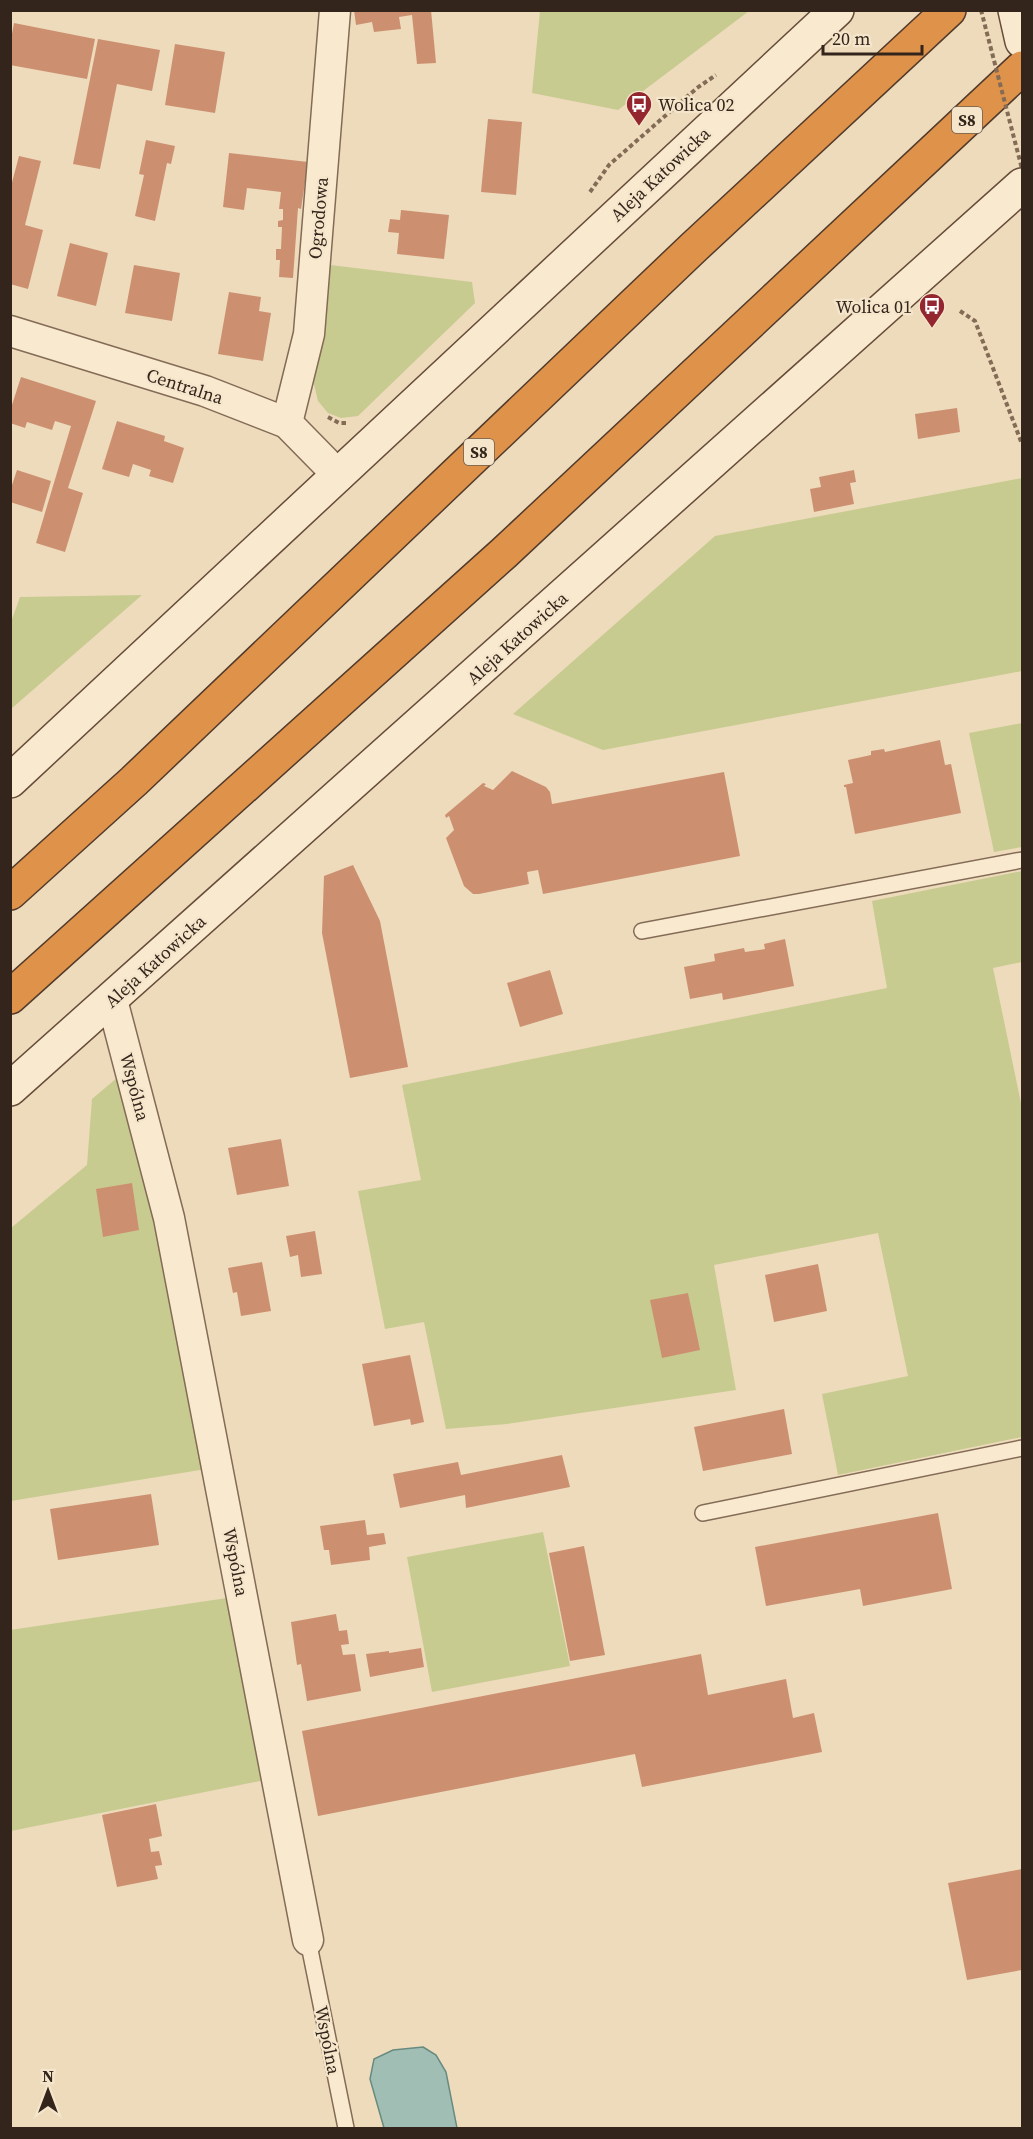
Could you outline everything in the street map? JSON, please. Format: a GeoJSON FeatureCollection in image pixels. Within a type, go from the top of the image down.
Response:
{"type":"FeatureCollection","features":[{"type":"Feature","properties":{"kind":"highway","name":"S8"},"geometry":{"type":"LineString","coordinates":[[10,893],[134,781],[693,248],[949,10]]}},
{"type":"Feature","properties":{"kind":"highway","name":"S8"},"geometry":{"type":"LineString","coordinates":[[10,997],[504,553],[1023,68]]}},
{"type":"Feature","properties":{"kind":"street","name":"Ogrodowa"},"geometry":{"type":"LineString","coordinates":[[287,423],[309,333],[335,10]]}},
{"type":"Feature","properties":{"kind":"street","name":"Aleja Katowicka"},"geometry":{"type":"LineString","coordinates":[[10,781],[837,10]]}},
{"type":"Feature","properties":{"kind":"street"},"geometry":{"type":"LineString","coordinates":[[1015,10],[1023,41]]}},
{"type":"Feature","properties":{"kind":"street","name":"Aleja Katowicka"},"geometry":{"type":"LineString","coordinates":[[10,1089],[1023,185]]}},
{"type":"Feature","properties":{"kind":"street","name":"Centralna"},"geometry":{"type":"LineString","coordinates":[[10,331],[205,391],[287,423],[339,476]]}},
{"type":"Feature","properties":{"kind":"street","name":"Wspólna"},"geometry":{"type":"LineString","coordinates":[[112,1000],[169,1218],[308,1940]]}},
{"type":"Feature","properties":{"kind":"lane"},"geometry":{"type":"LineString","coordinates":[[642,931],[1023,860]]}},
{"type":"Feature","properties":{"kind":"lane"},"geometry":{"type":"LineString","coordinates":[[703,1513],[1023,1448]]}},
{"type":"Feature","properties":{"kind":"lane","name":"Wspólna"},"geometry":{"type":"LineString","coordinates":[[308,1940],[346,2128]]}},
{"type":"Feature","properties":{"kind":"path"},"geometry":{"type":"LineString","coordinates":[[981,10],[1023,169]]}},
{"type":"Feature","properties":{"kind":"path"},"geometry":{"type":"LineString","coordinates":[[960,310],[975,321],[1023,444]]}},
{"type":"Feature","properties":{"kind":"green space"},"geometry":{"type":"Polygon","coordinates":[[[540,10],[749,11],[618,110],[532,93],[540,10]]]}},
{"type":"Feature","properties":{"kind":"green space"},"geometry":{"type":"Polygon","coordinates":[[[322,264],[472,282],[475,303],[358,416],[341,418],[328,413],[318,401],[312,376],[322,264]]]}},
{"type":"Feature","properties":{"kind":"green space"},"geometry":{"type":"Polygon","coordinates":[[[1022,478],[1022,671],[603,750],[513,714],[715,536],[1022,478]]]}},
{"type":"Feature","properties":{"kind":"green space"},"geometry":{"type":"Polygon","coordinates":[[[142,595],[11,709],[11,622],[20,597],[142,595]]]}},
{"type":"Feature","properties":{"kind":"green space"},"geometry":{"type":"Polygon","coordinates":[[[1022,723],[1022,847],[994,852],[969,733],[1022,723]]]}},
{"type":"Feature","properties":{"kind":"green space"},"geometry":{"type":"Polygon","coordinates":[[[1022,871],[1022,962],[993,968],[1022,1108],[1022,1437],[838,1475],[822,1394],[908,1376],[878,1233],[714,1265],[736,1390],[507,1424],[446,1429],[424,1322],[385,1329],[358,1191],[421,1180],[402,1085],[887,988],[872,901],[1022,871]]]}},
{"type":"Feature","properties":{"kind":"green space"},"geometry":{"type":"Polygon","coordinates":[[[118,1077],[142,1145],[206,1469],[11,1501],[11,1228],[87,1165],[92,1099],[118,1077]]]}},
{"type":"Feature","properties":{"kind":"green space"},"geometry":{"type":"Polygon","coordinates":[[[543,1532],[570,1666],[432,1692],[407,1557],[543,1532]]]}},
{"type":"Feature","properties":{"kind":"green space"},"geometry":{"type":"Polygon","coordinates":[[[234,1597],[270,1779],[11,1831],[10,1630],[234,1597]]]}},
{"type":"Feature","properties":{"kind":"water"},"geometry":{"type":"Polygon","coordinates":[[[423,2047],[436,2055],[446,2072],[457,2128],[384,2128],[370,2079],[374,2059],[393,2050],[423,2047]]]}},
{"type":"Feature","properties":{"kind":"building"},"geometry":{"type":"Polygon","coordinates":[[[354,10],[431,10],[436,63],[417,64],[412,15],[399,17],[401,29],[374,32],[372,22],[356,25],[354,10]]]}},
{"type":"Feature","properties":{"kind":"building"},"geometry":{"type":"Polygon","coordinates":[[[14,23],[95,39],[87,79],[10,65],[10,44],[14,23]]]}},
{"type":"Feature","properties":{"kind":"building"},"geometry":{"type":"Polygon","coordinates":[[[98,39],[160,50],[152,91],[117,84],[100,169],[73,164],[98,39]]]}},
{"type":"Feature","properties":{"kind":"building"},"geometry":{"type":"Polygon","coordinates":[[[175,44],[225,52],[215,113],[165,105],[175,44]]]}},
{"type":"Feature","properties":{"kind":"building"},"geometry":{"type":"Polygon","coordinates":[[[488,119],[522,122],[516,195],[481,192],[488,119]]]}},
{"type":"Feature","properties":{"kind":"building"},"geometry":{"type":"Polygon","coordinates":[[[146,140],[175,146],[171,164],[167,163],[155,221],[135,216],[144,175],[139,174],[146,140]]]}},
{"type":"Feature","properties":{"kind":"building"},"geometry":{"type":"Polygon","coordinates":[[[229,153],[308,162],[301,209],[298,208],[293,278],[279,277],[280,260],[276,260],[276,249],[281,249],[282,227],[278,227],[278,221],[283,220],[283,209],[279,209],[281,192],[247,188],[244,210],[223,207],[229,153]]]}},
{"type":"Feature","properties":{"kind":"building"},"geometry":{"type":"Polygon","coordinates":[[[19,156],[41,161],[25,225],[43,230],[28,289],[10,284],[10,190],[19,156]]]}},
{"type":"Feature","properties":{"kind":"building"},"geometry":{"type":"Polygon","coordinates":[[[401,210],[449,215],[444,259],[397,254],[399,233],[388,232],[390,219],[400,220],[401,210]]]}},
{"type":"Feature","properties":{"kind":"building"},"geometry":{"type":"Polygon","coordinates":[[[70,243],[108,253],[96,306],[57,296],[70,243]]]}},
{"type":"Feature","properties":{"kind":"building"},"geometry":{"type":"Polygon","coordinates":[[[134,265],[180,273],[172,321],[125,313],[134,265]]]}},
{"type":"Feature","properties":{"kind":"building"},"geometry":{"type":"Polygon","coordinates":[[[229,292],[261,297],[259,311],[271,313],[263,361],[218,354],[229,292]]]}},
{"type":"Feature","properties":{"kind":"building"},"geometry":{"type":"Polygon","coordinates":[[[21,377],[96,401],[68,488],[83,493],[65,552],[36,543],[71,426],[55,421],[52,430],[27,422],[25,428],[10,423],[10,411],[21,377]]]}},
{"type":"Feature","properties":{"kind":"building"},"geometry":{"type":"Polygon","coordinates":[[[957,408],[960,432],[918,439],[915,414],[957,408]]]}},
{"type":"Feature","properties":{"kind":"building"},"geometry":{"type":"Polygon","coordinates":[[[117,421],[165,436],[164,441],[184,448],[173,483],[149,476],[151,470],[133,464],[129,477],[102,469],[117,421]]]}},
{"type":"Feature","properties":{"kind":"building"},"geometry":{"type":"Polygon","coordinates":[[[17,470],[51,481],[42,512],[10,502],[10,491],[17,470]]]}},
{"type":"Feature","properties":{"kind":"building"},"geometry":{"type":"Polygon","coordinates":[[[854,470],[856,482],[850,483],[854,504],[814,512],[810,489],[821,487],[819,477],[854,470]]]}},
{"type":"Feature","properties":{"kind":"building"},"geometry":{"type":"Polygon","coordinates":[[[940,740],[945,765],[951,764],[961,813],[855,834],[846,787],[844,787],[844,785],[853,783],[848,760],[871,755],[871,751],[884,749],[885,752],[940,740]]]}},
{"type":"Feature","properties":{"kind":"building"},"geometry":{"type":"Polygon","coordinates":[[[512,771],[546,787],[550,792],[552,804],[724,772],[740,856],[543,894],[538,870],[527,872],[529,884],[473,894],[464,886],[446,838],[454,830],[449,816],[446,818],[445,815],[483,783],[486,784],[484,786],[493,790],[512,771]]]}},
{"type":"Feature","properties":{"kind":"building"},"geometry":{"type":"Polygon","coordinates":[[[353,865],[380,921],[408,1067],[350,1078],[322,933],[324,876],[353,865]]]}},
{"type":"Feature","properties":{"kind":"building"},"geometry":{"type":"Polygon","coordinates":[[[785,939],[794,986],[723,1000],[722,993],[690,999],[684,967],[715,961],[714,954],[744,948],[745,952],[765,949],[764,944],[785,939]]]}},
{"type":"Feature","properties":{"kind":"building"},"geometry":{"type":"Polygon","coordinates":[[[550,970],[563,1014],[520,1027],[507,983],[550,970]]]}},
{"type":"Feature","properties":{"kind":"building"},"geometry":{"type":"Polygon","coordinates":[[[281,1139],[289,1186],[237,1195],[228,1148],[281,1139]]]}},
{"type":"Feature","properties":{"kind":"building"},"geometry":{"type":"Polygon","coordinates":[[[132,1183],[139,1230],[103,1237],[96,1189],[132,1183]]]}},
{"type":"Feature","properties":{"kind":"building"},"geometry":{"type":"Polygon","coordinates":[[[315,1231],[322,1274],[301,1277],[298,1255],[290,1257],[286,1236],[315,1231]]]}},
{"type":"Feature","properties":{"kind":"building"},"geometry":{"type":"Polygon","coordinates":[[[262,1262],[271,1311],[241,1316],[237,1292],[233,1293],[228,1268],[262,1262]]]}},
{"type":"Feature","properties":{"kind":"building"},"geometry":{"type":"Polygon","coordinates":[[[818,1264],[827,1311],[774,1322],[765,1275],[818,1264]]]}},
{"type":"Feature","properties":{"kind":"building"},"geometry":{"type":"Polygon","coordinates":[[[688,1293],[700,1350],[662,1358],[650,1300],[688,1293]]]}},
{"type":"Feature","properties":{"kind":"building"},"geometry":{"type":"Polygon","coordinates":[[[410,1355],[424,1422],[411,1425],[410,1419],[374,1426],[362,1364],[410,1355]]]}},
{"type":"Feature","properties":{"kind":"building"},"geometry":{"type":"Polygon","coordinates":[[[784,1409],[792,1454],[703,1471],[694,1427],[784,1409]]]}},
{"type":"Feature","properties":{"kind":"building"},"geometry":{"type":"Polygon","coordinates":[[[562,1455],[570,1487],[466,1508],[465,1495],[400,1508],[393,1474],[458,1462],[461,1475],[562,1455]]]}},
{"type":"Feature","properties":{"kind":"building"},"geometry":{"type":"Polygon","coordinates":[[[151,1494],[159,1545],[58,1560],[50,1509],[151,1494]]]}},
{"type":"Feature","properties":{"kind":"building"},"geometry":{"type":"Polygon","coordinates":[[[938,1513],[952,1589],[863,1606],[860,1589],[766,1606],[755,1547],[938,1513]]]}},
{"type":"Feature","properties":{"kind":"building"},"geometry":{"type":"Polygon","coordinates":[[[365,1520],[367,1535],[384,1533],[386,1544],[369,1547],[370,1560],[331,1565],[329,1550],[324,1550],[320,1526],[365,1520]]]}},
{"type":"Feature","properties":{"kind":"building"},"geometry":{"type":"Polygon","coordinates":[[[584,1546],[605,1655],[570,1661],[549,1553],[584,1546]]]}},
{"type":"Feature","properties":{"kind":"building"},"geometry":{"type":"Polygon","coordinates":[[[336,1614],[339,1631],[347,1630],[349,1644],[341,1645],[343,1655],[355,1654],[361,1691],[307,1701],[301,1664],[297,1665],[291,1622],[336,1614]]]}},
{"type":"Feature","properties":{"kind":"building"},"geometry":{"type":"Polygon","coordinates":[[[421,1648],[424,1667],[370,1677],[366,1654],[421,1648]]]}},
{"type":"Feature","properties":{"kind":"building"},"geometry":{"type":"Polygon","coordinates":[[[701,1654],[708,1695],[786,1679],[793,1718],[814,1713],[822,1752],[642,1787],[635,1754],[318,1816],[302,1731],[701,1654]]]}},
{"type":"Feature","properties":{"kind":"building"},"geometry":{"type":"Polygon","coordinates":[[[156,1804],[162,1836],[149,1839],[151,1852],[159,1851],[162,1864],[155,1866],[158,1879],[117,1887],[102,1815],[156,1804]]]}},
{"type":"Feature","properties":{"kind":"building"},"geometry":{"type":"Polygon","coordinates":[[[1022,1869],[1022,1970],[967,1980],[948,1883],[1022,1869]]]}},
{"type":"Feature","properties":{"kind":"place","name":"Wolica 02"},"geometry":{"type":"Point","coordinates":[639,127]}},
{"type":"Feature","properties":{"kind":"place","name":"Wolica 01"},"geometry":{"type":"Point","coordinates":[932,329]}}]}
